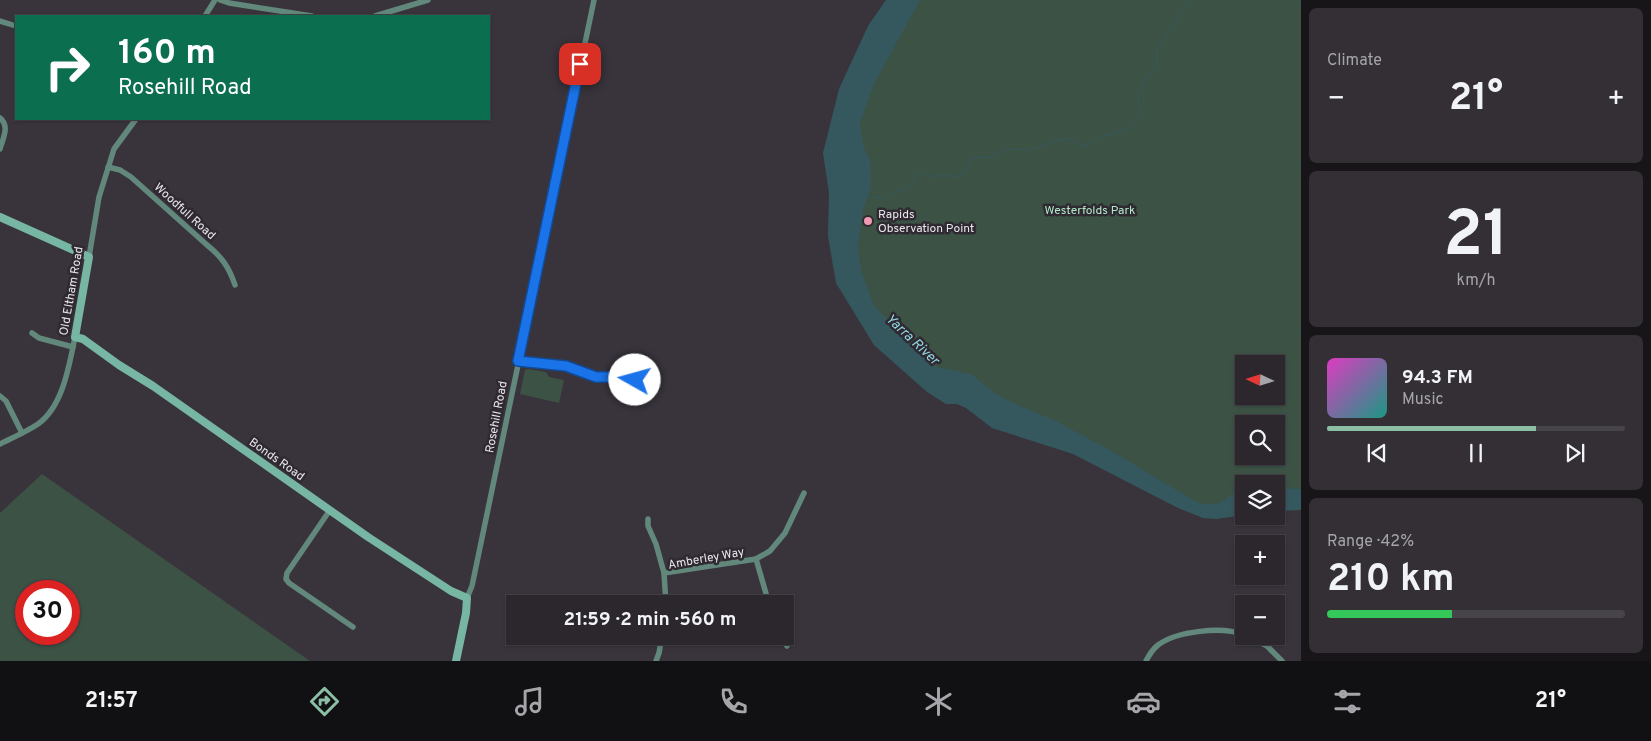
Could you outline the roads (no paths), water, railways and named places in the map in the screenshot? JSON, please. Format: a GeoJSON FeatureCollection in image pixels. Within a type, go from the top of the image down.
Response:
{"type":"FeatureCollection","features":[{"type":"Feature","properties":{"kind":"street"},"geometry":{"type":"LineString","coordinates":[[206,15],[215,0]]}},
{"type":"Feature","properties":{"kind":"street"},"geometry":{"type":"LineString","coordinates":[[220,0],[306,15]]}},
{"type":"Feature","properties":{"kind":"street"},"geometry":{"type":"LineString","coordinates":[[378,15],[428,0]]}},
{"type":"Feature","properties":{"kind":"street","name":"Rosehill Road"},"geometry":{"type":"LineString","coordinates":[[456,661],[466,613],[467,598],[471,591],[594,0]]}},
{"type":"Feature","properties":{"kind":"street"},"geometry":{"type":"LineString","coordinates":[[0,21],[15,26]]}},
{"type":"Feature","properties":{"kind":"street"},"geometry":{"type":"LineString","coordinates":[[0,118],[5,124],[0,149]]}},
{"type":"Feature","properties":{"kind":"street","name":"Old Eltham Road"},"geometry":{"type":"LineString","coordinates":[[0,444],[39,423],[54,405],[64,385],[73,347],[99,197],[114,149],[135,120]]}},
{"type":"Feature","properties":{"kind":"street","name":"Woodfull Road"},"geometry":{"type":"LineString","coordinates":[[108,167],[120,170],[131,177],[206,245],[218,253],[226,263],[235,284]]}},
{"type":"Feature","properties":{"kind":"street"},"geometry":{"type":"LineString","coordinates":[[0,217],[89,257]]}},
{"type":"Feature","properties":{"kind":"street"},"geometry":{"type":"LineString","coordinates":[[32,333],[39,338],[73,347]]}},
{"type":"Feature","properties":{"kind":"street","name":"Bonds Road"},"geometry":{"type":"LineString","coordinates":[[74,338],[82,339],[330,510],[451,591],[467,598]]}},
{"type":"Feature","properties":{"kind":"street"},"geometry":{"type":"LineString","coordinates":[[518,361],[566,366],[596,377],[635,380]]}},
{"type":"Feature","properties":{"kind":"street"},"geometry":{"type":"LineString","coordinates":[[0,396],[6,401],[22,433]]}},
{"type":"Feature","properties":{"kind":"street","name":"Amberley Way"},"geometry":{"type":"LineString","coordinates":[[665,595],[664,573],[756,559],[770,550],[784,533],[804,493]]}},
{"type":"Feature","properties":{"kind":"street"},"geometry":{"type":"LineString","coordinates":[[330,510],[287,573],[286,579],[289,584],[353,627]]}},
{"type":"Feature","properties":{"kind":"street"},"geometry":{"type":"LineString","coordinates":[[648,519],[648,526],[656,544],[664,573]]}},
{"type":"Feature","properties":{"kind":"street"},"geometry":{"type":"LineString","coordinates":[[756,559],[766,595]]}},
{"type":"Feature","properties":{"kind":"street"},"geometry":{"type":"LineString","coordinates":[[1146,661],[1157,646],[1175,637],[1217,630],[1235,632]]}},
{"type":"Feature","properties":{"kind":"street"},"geometry":{"type":"LineString","coordinates":[[656,661],[660,645]]}},
{"type":"Feature","properties":{"kind":"street"},"geometry":{"type":"LineString","coordinates":[[1265,645],[1282,661]]}},
{"type":"Feature","properties":{"kind":"water"},"geometry":{"type":"Polygon","coordinates":[[[886,0],[920,0],[874,84],[860,123],[863,145],[870,161],[871,186],[863,210],[858,246],[861,270],[874,306],[918,351],[937,367],[971,374],[996,394],[1054,420],[1110,450],[1196,502],[1205,504],[1218,503],[1235,493],[1235,516],[1216,519],[1203,518],[1178,508],[1073,454],[992,428],[966,408],[957,404],[946,404],[927,392],[874,345],[836,283],[828,236],[829,193],[823,153],[839,89],[868,26],[886,0]]]}},
{"type":"Feature","properties":{"kind":"water"},"geometry":{"type":"Polygon","coordinates":[[[1285,488],[1301,489],[1301,510],[1285,511],[1285,488]]]}},
{"type":"Feature","properties":{"kind":"waterway"},"geometry":{"type":"LineString","coordinates":[[867,196],[883,198],[898,190],[908,189],[914,175],[922,172],[933,177],[945,174],[956,177],[965,173],[972,158],[989,157],[999,154],[1006,149],[1030,150],[1069,138],[1084,147],[1100,137],[1132,128],[1142,114],[1138,100],[1142,91],[1143,79],[1152,74],[1157,64],[1157,50],[1168,34],[1168,29],[1176,22],[1189,0]]}},
{"type":"Feature","properties":{"kind":"place","name":"Rapids Observation Point"},"geometry":{"type":"Point","coordinates":[868,221]}},
{"type":"Feature","properties":{"kind":"park label","name":"Westerfolds Park"},"geometry":{"type":"Point","coordinates":[1090,210]}},
{"type":"Feature","properties":{"kind":"water label","name":"Yarra River"},"geometry":{"type":"Point","coordinates":[913,339]}}]}
